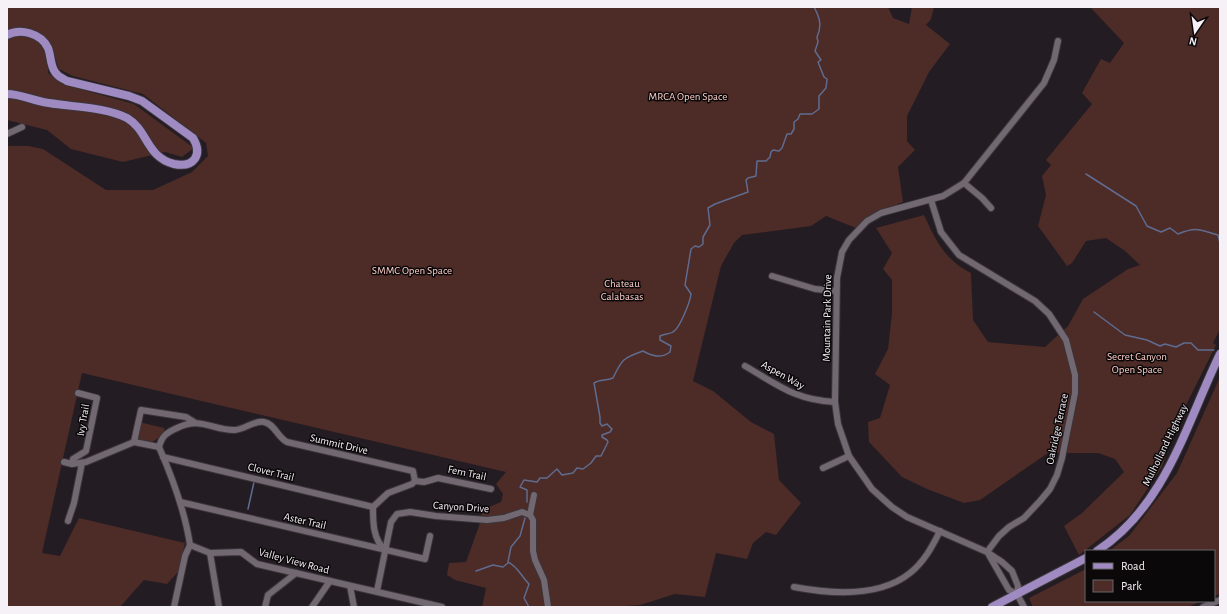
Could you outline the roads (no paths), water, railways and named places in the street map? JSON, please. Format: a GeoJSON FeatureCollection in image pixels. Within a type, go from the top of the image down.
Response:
{"type":"FeatureCollection","features":[{"type":"Feature","properties":{"kind":"main road"},"geometry":{"type":"LineString","coordinates":[[7,35],[15,31],[36,35],[47,46],[54,71],[59,77],[67,81],[129,96],[142,101],[193,138],[198,152],[196,158],[190,162],[175,164],[166,161],[152,150],[141,132],[127,118],[112,113],[47,103],[17,94],[7,94]]}},
{"type":"Feature","properties":{"kind":"main road","name":"Mulholland Highway"},"geometry":{"type":"LineString","coordinates":[[1098,550],[1123,532],[1156,491],[1170,466],[1220,354]]}},
{"type":"Feature","properties":{"kind":"main road"},"geometry":{"type":"LineString","coordinates":[[992,607],[1085,559]]}},
{"type":"Feature","properties":{"kind":"street","name":"Mountain Park Drive"},"geometry":{"type":"LineString","coordinates":[[1017,594],[1018,586],[1010,570],[1002,562],[987,552],[907,517],[880,498],[862,478],[849,456],[838,424],[835,402],[836,291],[838,265],[842,252],[858,230],[882,213],[931,200],[954,191],[964,183],[1044,83],[1054,60],[1058,41]]}},
{"type":"Feature","properties":{"kind":"street"},"geometry":{"type":"LineString","coordinates":[[7,134],[22,127]]}},
{"type":"Feature","properties":{"kind":"street"},"geometry":{"type":"LineString","coordinates":[[964,183],[982,198],[991,208]]}},
{"type":"Feature","properties":{"kind":"street","name":"Oakridge Terrace"},"geometry":{"type":"LineString","coordinates":[[931,200],[941,232],[956,252],[966,261],[1035,301],[1049,314],[1066,340],[1075,375],[1075,393],[1062,458],[1057,475],[1040,502],[1024,518],[1009,527],[999,536],[987,552]]}},
{"type":"Feature","properties":{"kind":"street"},"geometry":{"type":"LineString","coordinates":[[772,276],[815,289],[836,291]]}},
{"type":"Feature","properties":{"kind":"street","name":"Aspen Way"},"geometry":{"type":"LineString","coordinates":[[745,366],[799,397],[816,401],[835,402]]}},
{"type":"Feature","properties":{"kind":"street","name":"Ivy Trail"},"geometry":{"type":"LineString","coordinates":[[72,464],[73,459],[86,451],[97,398],[78,393]]}},
{"type":"Feature","properties":{"kind":"street"},"geometry":{"type":"LineString","coordinates":[[134,442],[140,410],[186,417],[196,423]]}},
{"type":"Feature","properties":{"kind":"street","name":"Summit Drive"},"geometry":{"type":"LineString","coordinates":[[159,447],[166,433],[187,422],[234,430],[266,422],[271,425],[280,438],[287,442],[412,470],[414,472],[415,481]]}},
{"type":"Feature","properties":{"kind":"street"},"geometry":{"type":"LineString","coordinates":[[64,462],[72,464],[82,463],[134,442],[159,447],[180,502],[188,529],[190,545],[185,556],[174,607]]}},
{"type":"Feature","properties":{"kind":"street"},"geometry":{"type":"LineString","coordinates":[[823,468],[849,456]]}},
{"type":"Feature","properties":{"kind":"street","name":"Clover Trail"},"geometry":{"type":"LineString","coordinates":[[163,457],[373,507]]}},
{"type":"Feature","properties":{"kind":"street"},"geometry":{"type":"LineString","coordinates":[[68,521],[74,503],[82,463]]}},
{"type":"Feature","properties":{"kind":"street","name":"Fern Trail"},"geometry":{"type":"LineString","coordinates":[[415,481],[424,482],[438,478],[491,489]]}},
{"type":"Feature","properties":{"kind":"street"},"geometry":{"type":"LineString","coordinates":[[385,550],[377,542],[373,522],[373,507],[388,493],[412,484],[415,481]]}},
{"type":"Feature","properties":{"kind":"street"},"geometry":{"type":"LineString","coordinates":[[534,495],[530,515],[533,523],[533,551],[535,560],[544,580],[548,607]]}},
{"type":"Feature","properties":{"kind":"street","name":"Aster Trail"},"geometry":{"type":"LineString","coordinates":[[180,502],[425,559],[430,536]]}},
{"type":"Feature","properties":{"kind":"street","name":"Canyon Drive"},"geometry":{"type":"LineString","coordinates":[[377,591],[391,522],[397,514],[402,512],[487,520],[504,518],[519,512],[530,515]]}},
{"type":"Feature","properties":{"kind":"street"},"geometry":{"type":"LineString","coordinates":[[794,587],[841,593],[866,590],[890,584],[910,574],[918,566],[932,547],[940,531]]}},
{"type":"Feature","properties":{"kind":"street","name":"Valley View Road"},"geometry":{"type":"LineString","coordinates":[[190,545],[210,553],[241,552],[257,564],[442,607]]}},
{"type":"Feature","properties":{"kind":"street"},"geometry":{"type":"LineString","coordinates":[[987,552],[1009,590],[1017,594],[1024,607]]}},
{"type":"Feature","properties":{"kind":"street"},"geometry":{"type":"LineString","coordinates":[[210,553],[219,607]]}},
{"type":"Feature","properties":{"kind":"street"},"geometry":{"type":"LineString","coordinates":[[1001,574],[1010,570]]}},
{"type":"Feature","properties":{"kind":"street"},"geometry":{"type":"LineString","coordinates":[[265,607],[268,595],[296,573]]}},
{"type":"Feature","properties":{"kind":"street"},"geometry":{"type":"LineString","coordinates":[[312,607],[330,581]]}},
{"type":"Feature","properties":{"kind":"street"},"geometry":{"type":"LineString","coordinates":[[350,586],[354,607]]}},
{"type":"Feature","properties":{"kind":"street"},"geometry":{"type":"LineString","coordinates":[[1203,607],[1220,600]]}},
{"type":"Feature","properties":{"kind":"waterway"},"geometry":{"type":"LineString","coordinates":[[527,502],[527,490],[520,487],[524,480],[537,482],[540,478],[547,478],[557,469],[562,475],[573,473],[577,468],[583,469],[591,463],[596,456],[601,456],[608,442],[602,437],[602,435],[610,432],[612,429],[607,424],[602,426],[600,423],[594,383],[613,378],[624,360],[643,351],[656,356],[663,356],[670,352],[671,346],[660,340],[660,336],[672,333],[676,330],[687,308],[691,294],[685,285],[691,249],[695,246],[699,247],[703,244],[703,237],[710,225],[708,208],[748,192],[746,180],[756,176],[757,161],[766,161],[770,157],[773,150],[779,151],[782,148],[787,134],[791,134],[794,129],[794,122],[798,119],[800,114],[812,114],[819,109],[819,96],[826,88],[827,79],[824,77],[818,62],[821,60],[815,51],[820,26],[819,18],[814,7]]}},
{"type":"Feature","properties":{"kind":"waterway"},"geometry":{"type":"LineString","coordinates":[[1086,174],[1136,206],[1147,226],[1161,232],[1170,228],[1178,234],[1194,229],[1202,230],[1218,235],[1220,243]]}},
{"type":"Feature","properties":{"kind":"waterway"},"geometry":{"type":"LineString","coordinates":[[1094,312],[1125,335],[1147,340],[1160,346],[1165,344],[1176,347],[1184,343],[1191,343],[1198,350],[1214,350]]}},
{"type":"Feature","properties":{"kind":"waterway"},"geometry":{"type":"LineString","coordinates":[[248,509],[254,482]]}},
{"type":"Feature","properties":{"kind":"waterway"},"geometry":{"type":"LineString","coordinates":[[525,518],[520,536],[511,547],[508,562],[517,569],[529,584],[524,598],[529,607]]}},
{"type":"Feature","properties":{"kind":"waterway"},"geometry":{"type":"LineString","coordinates":[[476,571],[493,565],[503,567],[508,563]]}},
{"type":"Feature","properties":{"kind":"park label","name":"MRCA Open Space"},"geometry":{"type":"Point","coordinates":[688,96]}},
{"type":"Feature","properties":{"kind":"park label","name":"SMMC Open Space"},"geometry":{"type":"Point","coordinates":[412,270]}},
{"type":"Feature","properties":{"kind":"park label","name":"Chateau Calabasas"},"geometry":{"type":"Point","coordinates":[622,289]}},
{"type":"Feature","properties":{"kind":"park label","name":"Secret Canyon Open Space"},"geometry":{"type":"Point","coordinates":[1137,362]}}]}
